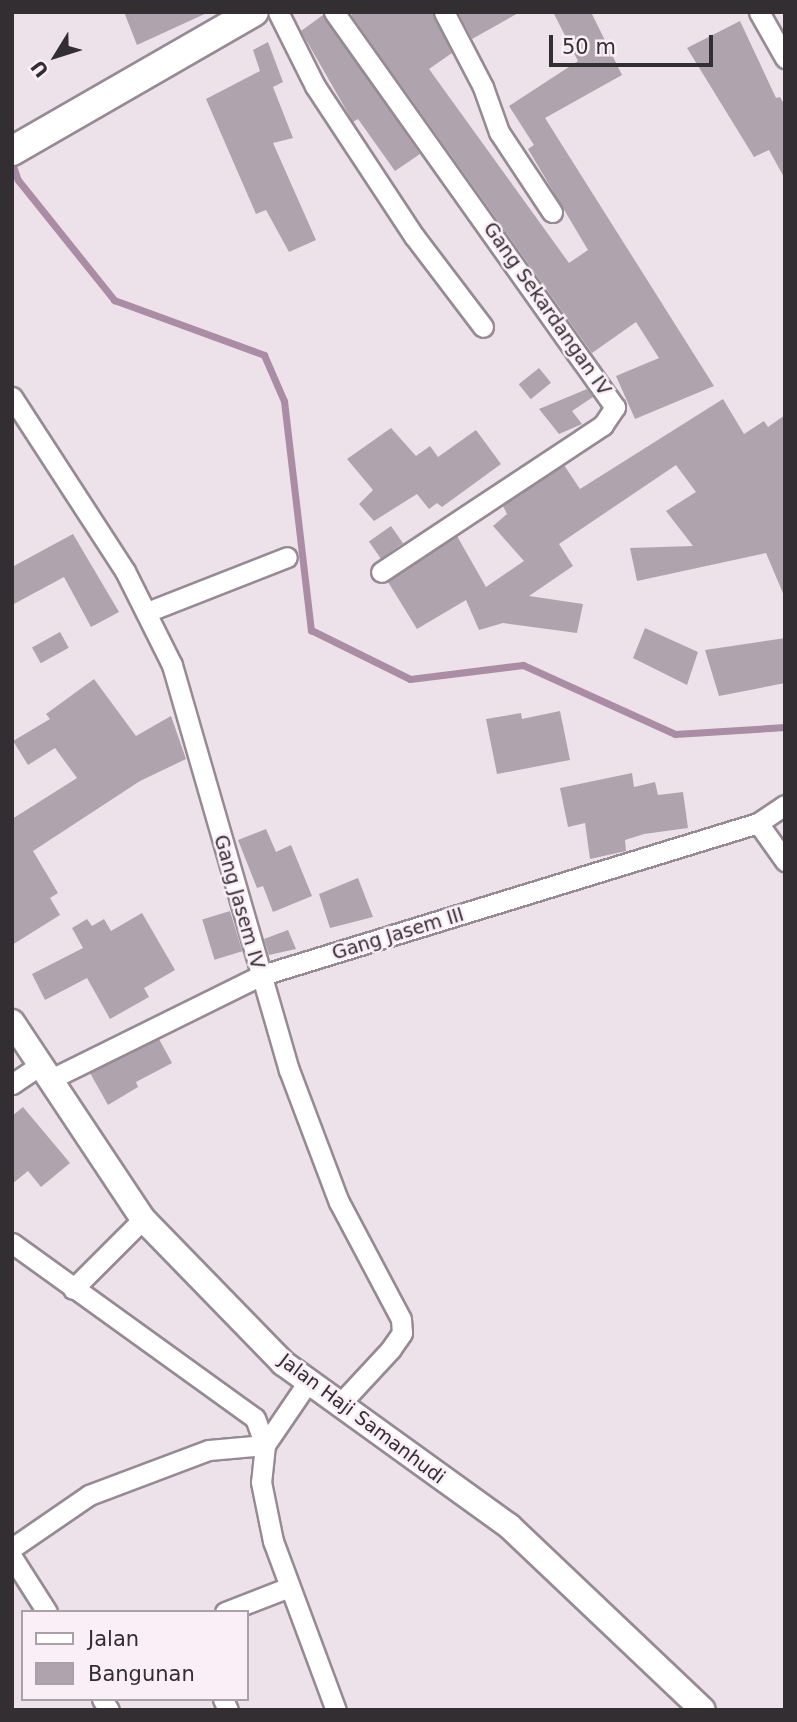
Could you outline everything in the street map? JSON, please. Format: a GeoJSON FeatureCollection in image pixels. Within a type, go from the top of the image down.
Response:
{"type":"FeatureCollection","features":[{"type":"Feature","properties":{"kind":"main road"},"geometry":{"type":"LineString","coordinates":[[12,151],[254,12]]}},
{"type":"Feature","properties":{"kind":"street"},"geometry":{"type":"LineString","coordinates":[[278,12],[315,86],[414,236],[483,327]]}},
{"type":"Feature","properties":{"kind":"street","name":"Gang Sekardangan IV"},"geometry":{"type":"LineString","coordinates":[[334,12],[615,407],[603,425],[381,572]]}},
{"type":"Feature","properties":{"kind":"street"},"geometry":{"type":"LineString","coordinates":[[444,12],[483,87],[499,132],[552,212]]}},
{"type":"Feature","properties":{"kind":"street"},"geometry":{"type":"LineString","coordinates":[[759,12],[784,54]]}},
{"type":"Feature","properties":{"kind":"street","name":"Gang Jasem IV"},"geometry":{"type":"LineString","coordinates":[[12,397],[54,457],[147,612],[172,665],[259,976],[339,1202],[401,1319],[402,1333],[391,1349],[339,1405]]}},
{"type":"Feature","properties":{"kind":"street"},"geometry":{"type":"LineString","coordinates":[[147,612],[287,557]]}},
{"type":"Feature","properties":{"kind":"street","name":"Gang Jasem III"},"geometry":{"type":"LineString","coordinates":[[12,1084],[46,1072],[259,976],[758,822],[785,806]]}},
{"type":"Feature","properties":{"kind":"street"},"geometry":{"type":"LineString","coordinates":[[758,822],[785,861]]}},
{"type":"Feature","properties":{"kind":"street","name":"Jalan Haji Samanhudi"},"geometry":{"type":"LineString","coordinates":[[12,1022],[144,1219],[283,1363],[509,1526],[704,1710]]}},
{"type":"Feature","properties":{"kind":"street"},"geometry":{"type":"LineString","coordinates":[[73,1289],[144,1219]]}},
{"type":"Feature","properties":{"kind":"street"},"geometry":{"type":"LineString","coordinates":[[12,1243],[252,1414],[265,1444]]}},
{"type":"Feature","properties":{"kind":"street"},"geometry":{"type":"LineString","coordinates":[[308,1382],[265,1444],[261,1482],[288,1588],[335,1710]]}},
{"type":"Feature","properties":{"kind":"street"},"geometry":{"type":"LineString","coordinates":[[12,1548],[89,1495],[209,1450],[265,1444]]}},
{"type":"Feature","properties":{"kind":"street"},"geometry":{"type":"LineString","coordinates":[[12,1557],[46,1610]]}},
{"type":"Feature","properties":{"kind":"street"},"geometry":{"type":"LineString","coordinates":[[230,1610],[288,1588]]}},
{"type":"Feature","properties":{"kind":"building"},"geometry":{"type":"Polygon","coordinates":[[[124,12],[209,12],[137,45],[124,12]]]}},
{"type":"Feature","properties":{"kind":"building"},"geometry":{"type":"Polygon","coordinates":[[[356,12],[432,12],[452,53],[429,69],[569,263],[588,250],[528,149],[534,145],[509,106],[578,61],[553,12],[591,12],[622,75],[545,118],[714,386],[635,419],[616,376],[659,358],[636,322],[592,353],[351,15],[356,12]]]}},
{"type":"Feature","properties":{"kind":"building"},"geometry":{"type":"Polygon","coordinates":[[[458,12],[520,12],[472,39],[458,12]]]}},
{"type":"Feature","properties":{"kind":"building"},"geometry":{"type":"Polygon","coordinates":[[[323,15],[420,154],[395,171],[358,119],[353,122],[301,31],[323,15]]]}},
{"type":"Feature","properties":{"kind":"building"},"geometry":{"type":"Polygon","coordinates":[[[740,21],[776,98],[780,97],[785,106],[785,179],[769,150],[754,157],[687,48],[740,21]]]}},
{"type":"Feature","properties":{"kind":"building"},"geometry":{"type":"Polygon","coordinates":[[[268,42],[283,82],[273,87],[293,138],[273,143],[316,240],[289,252],[266,210],[256,214],[206,99],[260,71],[253,50],[268,42]]]}},
{"type":"Feature","properties":{"kind":"building"},"geometry":{"type":"Polygon","coordinates":[[[539,368],[551,383],[531,399],[519,384],[539,368]]]}},
{"type":"Feature","properties":{"kind":"building"},"geometry":{"type":"Polygon","coordinates":[[[587,389],[593,397],[572,411],[582,424],[559,434],[539,409],[587,389]]]}},
{"type":"Feature","properties":{"kind":"building"},"geometry":{"type":"Polygon","coordinates":[[[723,399],[744,434],[764,421],[768,427],[785,415],[785,598],[766,553],[637,581],[630,548],[693,546],[666,511],[696,492],[676,465],[559,544],[573,566],[529,596],[583,604],[577,633],[503,623],[479,630],[466,600],[417,629],[388,582],[457,536],[486,587],[524,561],[493,526],[507,514],[503,506],[564,465],[580,489],[723,399]]]}},
{"type":"Feature","properties":{"kind":"building"},"geometry":{"type":"Polygon","coordinates":[[[391,428],[416,456],[430,446],[438,457],[476,430],[501,464],[442,507],[437,503],[429,509],[417,494],[374,521],[359,504],[373,490],[347,459],[391,428]]]}},
{"type":"Feature","properties":{"kind":"building"},"geometry":{"type":"Polygon","coordinates":[[[391,526],[403,543],[381,559],[369,541],[391,526]]]}},
{"type":"Feature","properties":{"kind":"building"},"geometry":{"type":"Polygon","coordinates":[[[73,534],[119,612],[91,627],[64,577],[12,605],[12,567],[73,534]]]}},
{"type":"Feature","properties":{"kind":"building"},"geometry":{"type":"Polygon","coordinates":[[[645,628],[698,652],[687,685],[633,658],[645,628]]]}},
{"type":"Feature","properties":{"kind":"building"},"geometry":{"type":"Polygon","coordinates":[[[60,632],[69,648],[41,663],[32,648],[60,632]]]}},
{"type":"Feature","properties":{"kind":"building"},"geometry":{"type":"Polygon","coordinates":[[[785,638],[785,683],[719,696],[705,650],[785,638]]]}},
{"type":"Feature","properties":{"kind":"building"},"geometry":{"type":"Polygon","coordinates":[[[94,679],[136,736],[171,716],[186,759],[140,781],[33,851],[58,893],[50,898],[60,915],[12,945],[12,819],[77,778],[55,748],[28,765],[13,741],[50,719],[46,714],[94,679]]]}},
{"type":"Feature","properties":{"kind":"building"},"geometry":{"type":"Polygon","coordinates":[[[560,711],[570,760],[497,774],[486,719],[521,713],[522,719],[560,711]]]}},
{"type":"Feature","properties":{"kind":"building"},"geometry":{"type":"Polygon","coordinates":[[[632,773],[634,787],[655,782],[658,795],[683,792],[688,828],[644,834],[625,840],[626,851],[590,859],[585,823],[568,827],[560,788],[632,773]]]}},
{"type":"Feature","properties":{"kind":"building"},"geometry":{"type":"Polygon","coordinates":[[[266,829],[276,852],[291,845],[312,896],[273,912],[263,886],[257,888],[238,840],[266,829]]]}},
{"type":"Feature","properties":{"kind":"building"},"geometry":{"type":"Polygon","coordinates":[[[358,878],[373,917],[330,928],[319,894],[358,878]]]}},
{"type":"Feature","properties":{"kind":"building"},"geometry":{"type":"Polygon","coordinates":[[[230,911],[242,951],[215,960],[202,919],[230,911]]]}},
{"type":"Feature","properties":{"kind":"building"},"geometry":{"type":"Polygon","coordinates":[[[142,913],[175,970],[144,988],[149,997],[110,1019],[87,978],[45,1000],[32,974],[83,948],[72,928],[87,919],[92,926],[104,919],[111,931],[142,913]]]}},
{"type":"Feature","properties":{"kind":"building"},"geometry":{"type":"Polygon","coordinates":[[[288,930],[296,949],[269,955],[264,939],[288,930]]]}},
{"type":"Feature","properties":{"kind":"building"},"geometry":{"type":"Polygon","coordinates":[[[159,1039],[172,1063],[136,1082],[138,1087],[108,1105],[90,1073],[159,1039]]]}},
{"type":"Feature","properties":{"kind":"building"},"geometry":{"type":"Polygon","coordinates":[[[23,1107],[70,1163],[41,1187],[28,1171],[12,1184],[12,1116],[23,1107]]]}},
{"type":"Feature","properties":{"kind":"waterway"},"geometry":{"type":"LineString","coordinates":[[12,163],[18,180],[114,300],[264,355],[284,401],[311,630],[410,679],[523,665],[675,734],[785,727]]}}]}
